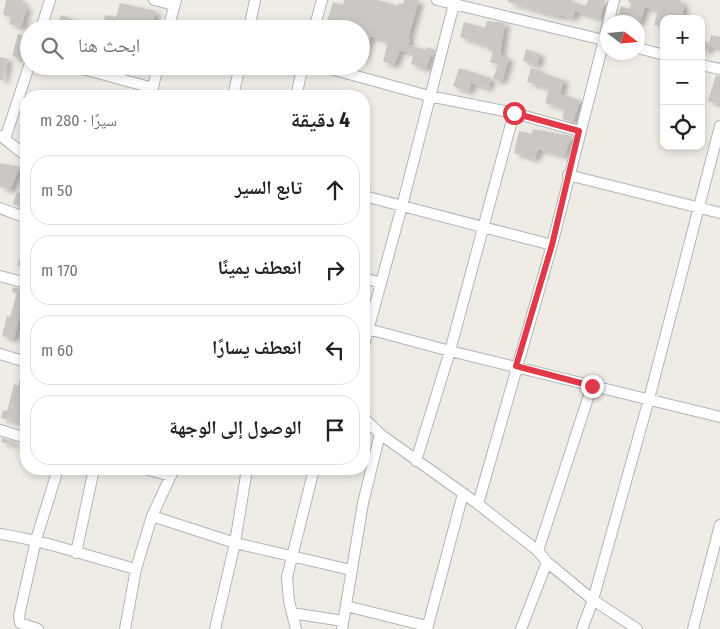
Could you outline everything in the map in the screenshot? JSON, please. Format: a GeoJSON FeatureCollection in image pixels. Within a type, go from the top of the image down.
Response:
{"type":"FeatureCollection","features":[{"type":"Feature","properties":{"kind":"street"},"geometry":{"type":"LineString","coordinates":[[44,20],[50,0]]}},
{"type":"Feature","properties":{"kind":"street"},"geometry":{"type":"LineString","coordinates":[[154,0],[175,3],[170,20]]}},
{"type":"Feature","properties":{"kind":"street"},"geometry":{"type":"LineString","coordinates":[[251,20],[255,0]]}},
{"type":"Feature","properties":{"kind":"street"},"geometry":{"type":"LineString","coordinates":[[316,20],[322,0]]}},
{"type":"Feature","properties":{"kind":"street"},"geometry":{"type":"LineString","coordinates":[[437,0],[454,2],[600,39]]}},
{"type":"Feature","properties":{"kind":"street"},"geometry":{"type":"LineString","coordinates":[[611,15],[614,0]]}},
{"type":"Feature","properties":{"kind":"street"},"geometry":{"type":"LineString","coordinates":[[370,322],[402,206],[454,2]]}},
{"type":"Feature","properties":{"kind":"street"},"geometry":{"type":"LineString","coordinates":[[645,50],[660,54]]}},
{"type":"Feature","properties":{"kind":"street"},"geometry":{"type":"LineString","coordinates":[[478,504],[552,245],[579,131],[600,58]]}},
{"type":"Feature","properties":{"kind":"street"},"geometry":{"type":"LineString","coordinates":[[705,66],[720,69]]}},
{"type":"Feature","properties":{"kind":"street"},"geometry":{"type":"LineString","coordinates":[[20,90],[26,75]]}},
{"type":"Feature","properties":{"kind":"street"},"geometry":{"type":"LineString","coordinates":[[100,75],[146,90]]}},
{"type":"Feature","properties":{"kind":"street"},"geometry":{"type":"LineString","coordinates":[[152,90],[156,75]]}},
{"type":"Feature","properties":{"kind":"street"},"geometry":{"type":"LineString","coordinates":[[234,90],[238,75]]}},
{"type":"Feature","properties":{"kind":"street"},"geometry":{"type":"LineString","coordinates":[[298,90],[302,75]]}},
{"type":"Feature","properties":{"kind":"street"},"geometry":{"type":"LineString","coordinates":[[353,75],[429,96],[514,113],[579,131]]}},
{"type":"Feature","properties":{"kind":"street"},"geometry":{"type":"LineString","coordinates":[[20,91],[3,137],[20,151]]}},
{"type":"Feature","properties":{"kind":"street"},"geometry":{"type":"LineString","coordinates":[[416,461],[450,351],[514,113]]}},
{"type":"Feature","properties":{"kind":"street"},"geometry":{"type":"LineString","coordinates":[[582,629],[593,600],[649,399],[720,126]]}},
{"type":"Feature","properties":{"kind":"street"},"geometry":{"type":"LineString","coordinates":[[568,175],[699,207],[720,214]]}},
{"type":"Feature","properties":{"kind":"street"},"geometry":{"type":"LineString","coordinates":[[370,198],[552,245]]}},
{"type":"Feature","properties":{"kind":"street"},"geometry":{"type":"LineString","coordinates":[[0,208],[20,216]]}},
{"type":"Feature","properties":{"kind":"street"},"geometry":{"type":"LineString","coordinates":[[0,276],[20,281]]}},
{"type":"Feature","properties":{"kind":"street"},"geometry":{"type":"LineString","coordinates":[[370,280],[381,283]]}},
{"type":"Feature","properties":{"kind":"street"},"geometry":{"type":"LineString","coordinates":[[370,330],[720,417]]}},
{"type":"Feature","properties":{"kind":"street"},"geometry":{"type":"LineString","coordinates":[[0,354],[20,360]]}},
{"type":"Feature","properties":{"kind":"street"},"geometry":{"type":"LineString","coordinates":[[538,551],[592,386]]}},
{"type":"Feature","properties":{"kind":"street"},"geometry":{"type":"LineString","coordinates":[[370,424],[380,434],[478,504],[538,551],[547,562],[593,600],[637,629]]}},
{"type":"Feature","properties":{"kind":"street"},"geometry":{"type":"LineString","coordinates":[[0,430],[20,436]]}},
{"type":"Feature","properties":{"kind":"street"},"geometry":{"type":"LineString","coordinates":[[370,475],[380,434]]}},
{"type":"Feature","properties":{"kind":"street"},"geometry":{"type":"LineString","coordinates":[[34,628],[20,623],[20,616],[36,540],[56,475]]}},
{"type":"Feature","properties":{"kind":"street"},"geometry":{"type":"LineString","coordinates":[[76,553],[93,475]]}},
{"type":"Feature","properties":{"kind":"street"},"geometry":{"type":"LineString","coordinates":[[125,629],[136,569],[152,516],[172,475]]}},
{"type":"Feature","properties":{"kind":"street"},"geometry":{"type":"LineString","coordinates":[[215,629],[235,543],[246,475]]}},
{"type":"Feature","properties":{"kind":"street"},"geometry":{"type":"LineString","coordinates":[[296,629],[287,577],[312,475]]}},
{"type":"Feature","properties":{"kind":"street"},"geometry":{"type":"LineString","coordinates":[[292,613],[342,625],[363,503],[370,475]]}},
{"type":"Feature","properties":{"kind":"street"},"geometry":{"type":"LineString","coordinates":[[346,606],[427,628],[463,494]]}},
{"type":"Feature","properties":{"kind":"street"},"geometry":{"type":"LineString","coordinates":[[152,516],[235,543],[351,570]]}},
{"type":"Feature","properties":{"kind":"street"},"geometry":{"type":"LineString","coordinates":[[693,629],[720,525]]}},
{"type":"Feature","properties":{"kind":"street"},"geometry":{"type":"LineString","coordinates":[[0,534],[36,540],[136,569]]}},
{"type":"Feature","properties":{"kind":"street"},"geometry":{"type":"LineString","coordinates":[[521,629],[547,562]]}},
{"type":"Feature","properties":{"kind":"building"},"geometry":{"type":"Polygon","coordinates":[[[6,0],[23,0],[22,6],[27,7],[23,20],[20,20],[20,27],[9,24],[11,17],[3,15],[6,0]]]}},
{"type":"Feature","properties":{"kind":"building"},"geometry":{"type":"Polygon","coordinates":[[[344,0],[378,0],[398,6],[399,3],[403,4],[404,0],[419,0],[408,38],[410,39],[408,45],[426,50],[427,47],[435,50],[433,57],[430,56],[426,69],[411,64],[414,54],[400,50],[394,65],[383,62],[388,41],[370,36],[370,20],[327,20],[333,2],[343,5],[344,0]]]}},
{"type":"Feature","properties":{"kind":"building"},"geometry":{"type":"Polygon","coordinates":[[[508,0],[573,0],[572,2],[586,6],[588,0],[605,0],[600,19],[575,11],[573,18],[560,15],[560,17],[508,2],[508,0]]]}},
{"type":"Feature","properties":{"kind":"building"},"geometry":{"type":"Polygon","coordinates":[[[628,0],[680,0],[684,7],[682,15],[660,15],[660,26],[654,25],[658,11],[645,7],[642,15],[618,15],[621,6],[630,9],[631,3],[628,0]]]}},
{"type":"Feature","properties":{"kind":"building"},"geometry":{"type":"Polygon","coordinates":[[[120,3],[156,11],[154,20],[104,20],[105,15],[116,17],[120,3]]]}},
{"type":"Feature","properties":{"kind":"building"},"geometry":{"type":"Polygon","coordinates":[[[61,15],[74,20],[59,20],[61,15]]]}},
{"type":"Feature","properties":{"kind":"building"},"geometry":{"type":"Polygon","coordinates":[[[487,21],[505,23],[500,55],[509,58],[502,81],[493,79],[498,64],[490,62],[493,52],[488,50],[489,46],[460,37],[464,22],[485,28],[487,21]]]}},
{"type":"Feature","properties":{"kind":"building"},"geometry":{"type":"Polygon","coordinates":[[[18,34],[20,35],[20,59],[12,56],[18,34]]]}},
{"type":"Feature","properties":{"kind":"building"},"geometry":{"type":"Polygon","coordinates":[[[711,35],[720,37],[720,48],[710,45],[708,51],[705,50],[705,42],[709,43],[711,35]]]}},
{"type":"Feature","properties":{"kind":"building"},"geometry":{"type":"Polygon","coordinates":[[[526,49],[540,54],[537,65],[523,61],[526,49]]]}},
{"type":"Feature","properties":{"kind":"building"},"geometry":{"type":"Polygon","coordinates":[[[0,57],[8,59],[3,81],[0,80],[0,57]]]}},
{"type":"Feature","properties":{"kind":"building"},"geometry":{"type":"Polygon","coordinates":[[[459,68],[491,78],[488,88],[471,83],[469,92],[453,86],[459,68]]]}},
{"type":"Feature","properties":{"kind":"building"},"geometry":{"type":"Polygon","coordinates":[[[531,68],[564,80],[560,94],[580,100],[573,122],[562,119],[565,109],[545,103],[549,88],[527,82],[531,68]]]}},
{"type":"Feature","properties":{"kind":"building"},"geometry":{"type":"Polygon","coordinates":[[[716,75],[720,76],[720,104],[708,101],[716,75]]]}},
{"type":"Feature","properties":{"kind":"building"},"geometry":{"type":"Polygon","coordinates":[[[533,129],[572,136],[564,156],[538,149],[535,159],[514,153],[519,131],[532,134],[533,129]]]}},
{"type":"Feature","properties":{"kind":"building"},"geometry":{"type":"Polygon","coordinates":[[[0,163],[20,167],[10,190],[0,187],[0,163]]]}},
{"type":"Feature","properties":{"kind":"building"},"geometry":{"type":"Polygon","coordinates":[[[17,192],[20,193],[20,206],[13,204],[17,192]]]}},
{"type":"Feature","properties":{"kind":"building"},"geometry":{"type":"Polygon","coordinates":[[[13,287],[20,289],[20,314],[14,339],[2,336],[7,316],[10,317],[17,293],[12,292],[13,287]]]}},
{"type":"Feature","properties":{"kind":"building"},"geometry":{"type":"Polygon","coordinates":[[[20,379],[20,423],[1,418],[3,410],[7,411],[14,384],[18,386],[20,379]]]}},
{"type":"Feature","properties":{"kind":"building"},"geometry":{"type":"Polygon","coordinates":[[[2,438],[14,441],[13,445],[1,442],[2,438]]]}},
{"type":"Feature","properties":{"kind":"route"},"geometry":{"type":"LineString","coordinates":[[514,113],[579,131],[552,245],[516,366],[592,386]]}}]}
